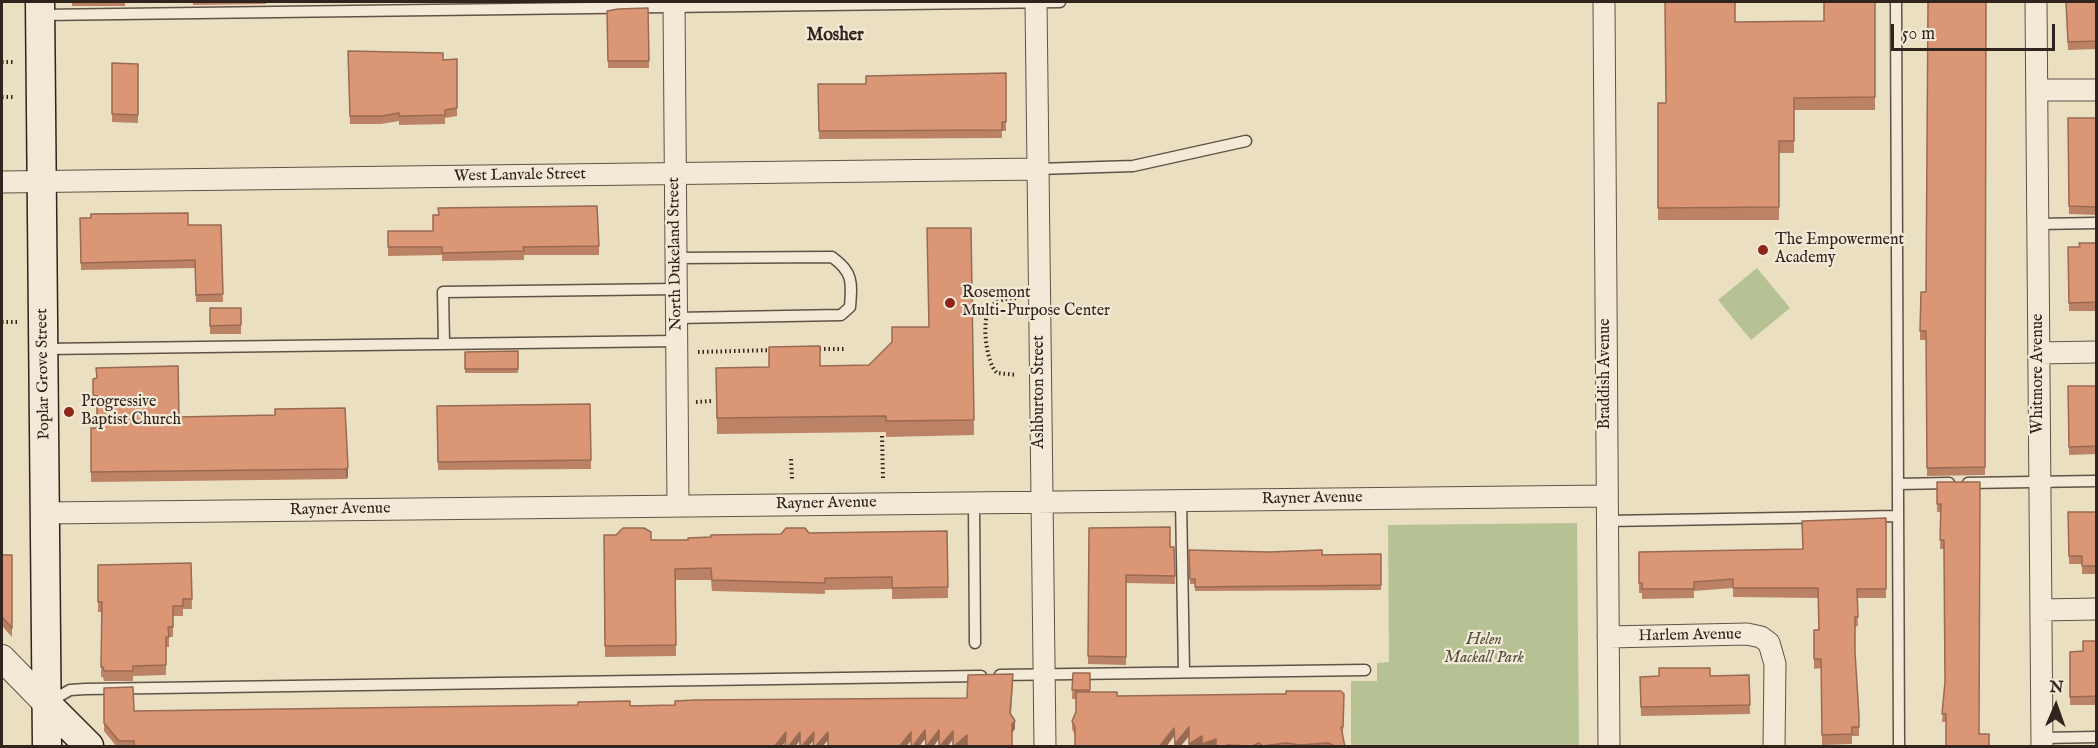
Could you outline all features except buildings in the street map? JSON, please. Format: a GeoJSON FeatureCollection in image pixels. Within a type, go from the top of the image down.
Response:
{"type":"FeatureCollection","features":[{"type":"Feature","properties":{"kind":"main road","name":"Poplar Grove Street"},"geometry":{"type":"LineString","coordinates":[[40,8],[47,747]]}},
{"type":"Feature","properties":{"kind":"main road"},"geometry":{"type":"LineString","coordinates":[[46,703],[89,747]]}},
{"type":"Feature","properties":{"kind":"street","name":"Ashburton Street"},"geometry":{"type":"LineString","coordinates":[[1036,2],[1040,502],[1045,747]]}},
{"type":"Feature","properties":{"kind":"street","name":"Braddish Avenue"},"geometry":{"type":"LineString","coordinates":[[1604,2],[1609,747]]}},
{"type":"Feature","properties":{"kind":"street","name":"Whitmore Avenue"},"geometry":{"type":"LineString","coordinates":[[2036,2],[2042,742]]}},
{"type":"Feature","properties":{"kind":"street","name":"North Dukeland Street"},"geometry":{"type":"LineString","coordinates":[[674,4],[676,318],[686,347],[678,506]]}},
{"type":"Feature","properties":{"kind":"street"},"geometry":{"type":"LineString","coordinates":[[2037,90],[2097,90]]}},
{"type":"Feature","properties":{"kind":"street","name":"West Lanvale Street"},"geometry":{"type":"LineString","coordinates":[[2,182],[1038,169]]}},
{"type":"Feature","properties":{"kind":"street"},"geometry":{"type":"LineString","coordinates":[[2039,353],[2097,352]]}},
{"type":"Feature","properties":{"kind":"street","name":"Rayner Avenue"},"geometry":{"type":"LineString","coordinates":[[45,513],[1607,496]]}},
{"type":"Feature","properties":{"kind":"street"},"geometry":{"type":"LineString","coordinates":[[2041,610],[2097,609]]}},
{"type":"Feature","properties":{"kind":"street","name":"Harlem Avenue"},"geometry":{"type":"LineString","coordinates":[[1608,637],[1747,634],[1761,637],[1769,643],[1776,664],[1774,747]]}},
{"type":"Feature","properties":{"kind":"street"},"geometry":{"type":"LineString","coordinates":[[2,658],[46,703]]}},
{"type":"Feature","properties":{"kind":"lane"},"geometry":{"type":"LineString","coordinates":[[40,8],[1060,2]]}},
{"type":"Feature","properties":{"kind":"lane"},"geometry":{"type":"LineString","coordinates":[[1896,2],[1899,747]]}},
{"type":"Feature","properties":{"kind":"lane"},"geometry":{"type":"LineString","coordinates":[[1038,169],[1133,166],[1246,141]]}},
{"type":"Feature","properties":{"kind":"lane"},"geometry":{"type":"LineString","coordinates":[[2038,224],[2097,223]]}},
{"type":"Feature","properties":{"kind":"lane"},"geometry":{"type":"LineString","coordinates":[[676,258],[832,257],[846,267],[851,284],[850,307],[841,315],[676,318]]}},
{"type":"Feature","properties":{"kind":"lane"},"geometry":{"type":"LineString","coordinates":[[444,344],[443,292],[676,289]]}},
{"type":"Feature","properties":{"kind":"lane"},"geometry":{"type":"LineString","coordinates":[[43,349],[444,344],[686,347]]}},
{"type":"Feature","properties":{"kind":"lane"},"geometry":{"type":"LineString","coordinates":[[1898,484],[2097,481]]}},
{"type":"Feature","properties":{"kind":"lane"},"geometry":{"type":"LineString","coordinates":[[1181,500],[1184,672]]}},
{"type":"Feature","properties":{"kind":"lane"},"geometry":{"type":"LineString","coordinates":[[974,502],[975,643]]}},
{"type":"Feature","properties":{"kind":"lane"},"geometry":{"type":"LineString","coordinates":[[1607,521],[1898,516]]}},
{"type":"Feature","properties":{"kind":"lane"},"geometry":{"type":"LineString","coordinates":[[46,703],[70,690],[85,689],[1365,670]]}},
{"type":"Feature","properties":{"kind":"lane"},"geometry":{"type":"LineString","coordinates":[[2042,742],[2097,737]]}},
{"type":"Feature","properties":{"kind":"path"},"geometry":{"type":"LineString","coordinates":[[2,62],[14,62]]}},
{"type":"Feature","properties":{"kind":"path"},"geometry":{"type":"LineString","coordinates":[[2,97],[14,97]]}},
{"type":"Feature","properties":{"kind":"path"},"geometry":{"type":"LineString","coordinates":[[1016,298],[996,302],[989,309],[987,318],[989,362],[997,373],[1017,375]]}},
{"type":"Feature","properties":{"kind":"path"},"geometry":{"type":"LineString","coordinates":[[2,322],[18,322]]}},
{"type":"Feature","properties":{"kind":"path"},"geometry":{"type":"LineString","coordinates":[[686,347],[783,350]]}},
{"type":"Feature","properties":{"kind":"path"},"geometry":{"type":"LineString","coordinates":[[804,350],[846,349]]}},
{"type":"Feature","properties":{"kind":"path"},"geometry":{"type":"LineString","coordinates":[[695,402],[712,401]]}},
{"type":"Feature","properties":{"kind":"path"},"geometry":{"type":"LineString","coordinates":[[882,436],[883,479]]}},
{"type":"Feature","properties":{"kind":"path"},"geometry":{"type":"LineString","coordinates":[[791,459],[792,480]]}},
{"type":"Feature","properties":{"kind":"green space"},"geometry":{"type":"Polygon","coordinates":[[[1757,268],[1790,308],[1751,340],[1718,300],[1757,268]]]}},
{"type":"Feature","properties":{"kind":"green space","name":"Helen Mackall Park"},"geometry":{"type":"Polygon","coordinates":[[[1577,523],[1579,746],[1351,746],[1351,681],[1377,681],[1377,663],[1389,662],[1388,525],[1577,523]]]}},
{"type":"Feature","properties":{"kind":"place","name":"The Empowerment Academy"},"geometry":{"type":"Point","coordinates":[1763,250]}},
{"type":"Feature","properties":{"kind":"place","name":"Rosemont Multi-Purpose Center"},"geometry":{"type":"Point","coordinates":[950,303]}},
{"type":"Feature","properties":{"kind":"place","name":"Progressive Baptist Church"},"geometry":{"type":"Point","coordinates":[69,412]}},
{"type":"Feature","properties":{"kind":"district","name":"Mosher"},"geometry":{"type":"Point","coordinates":[835,36]}}]}
